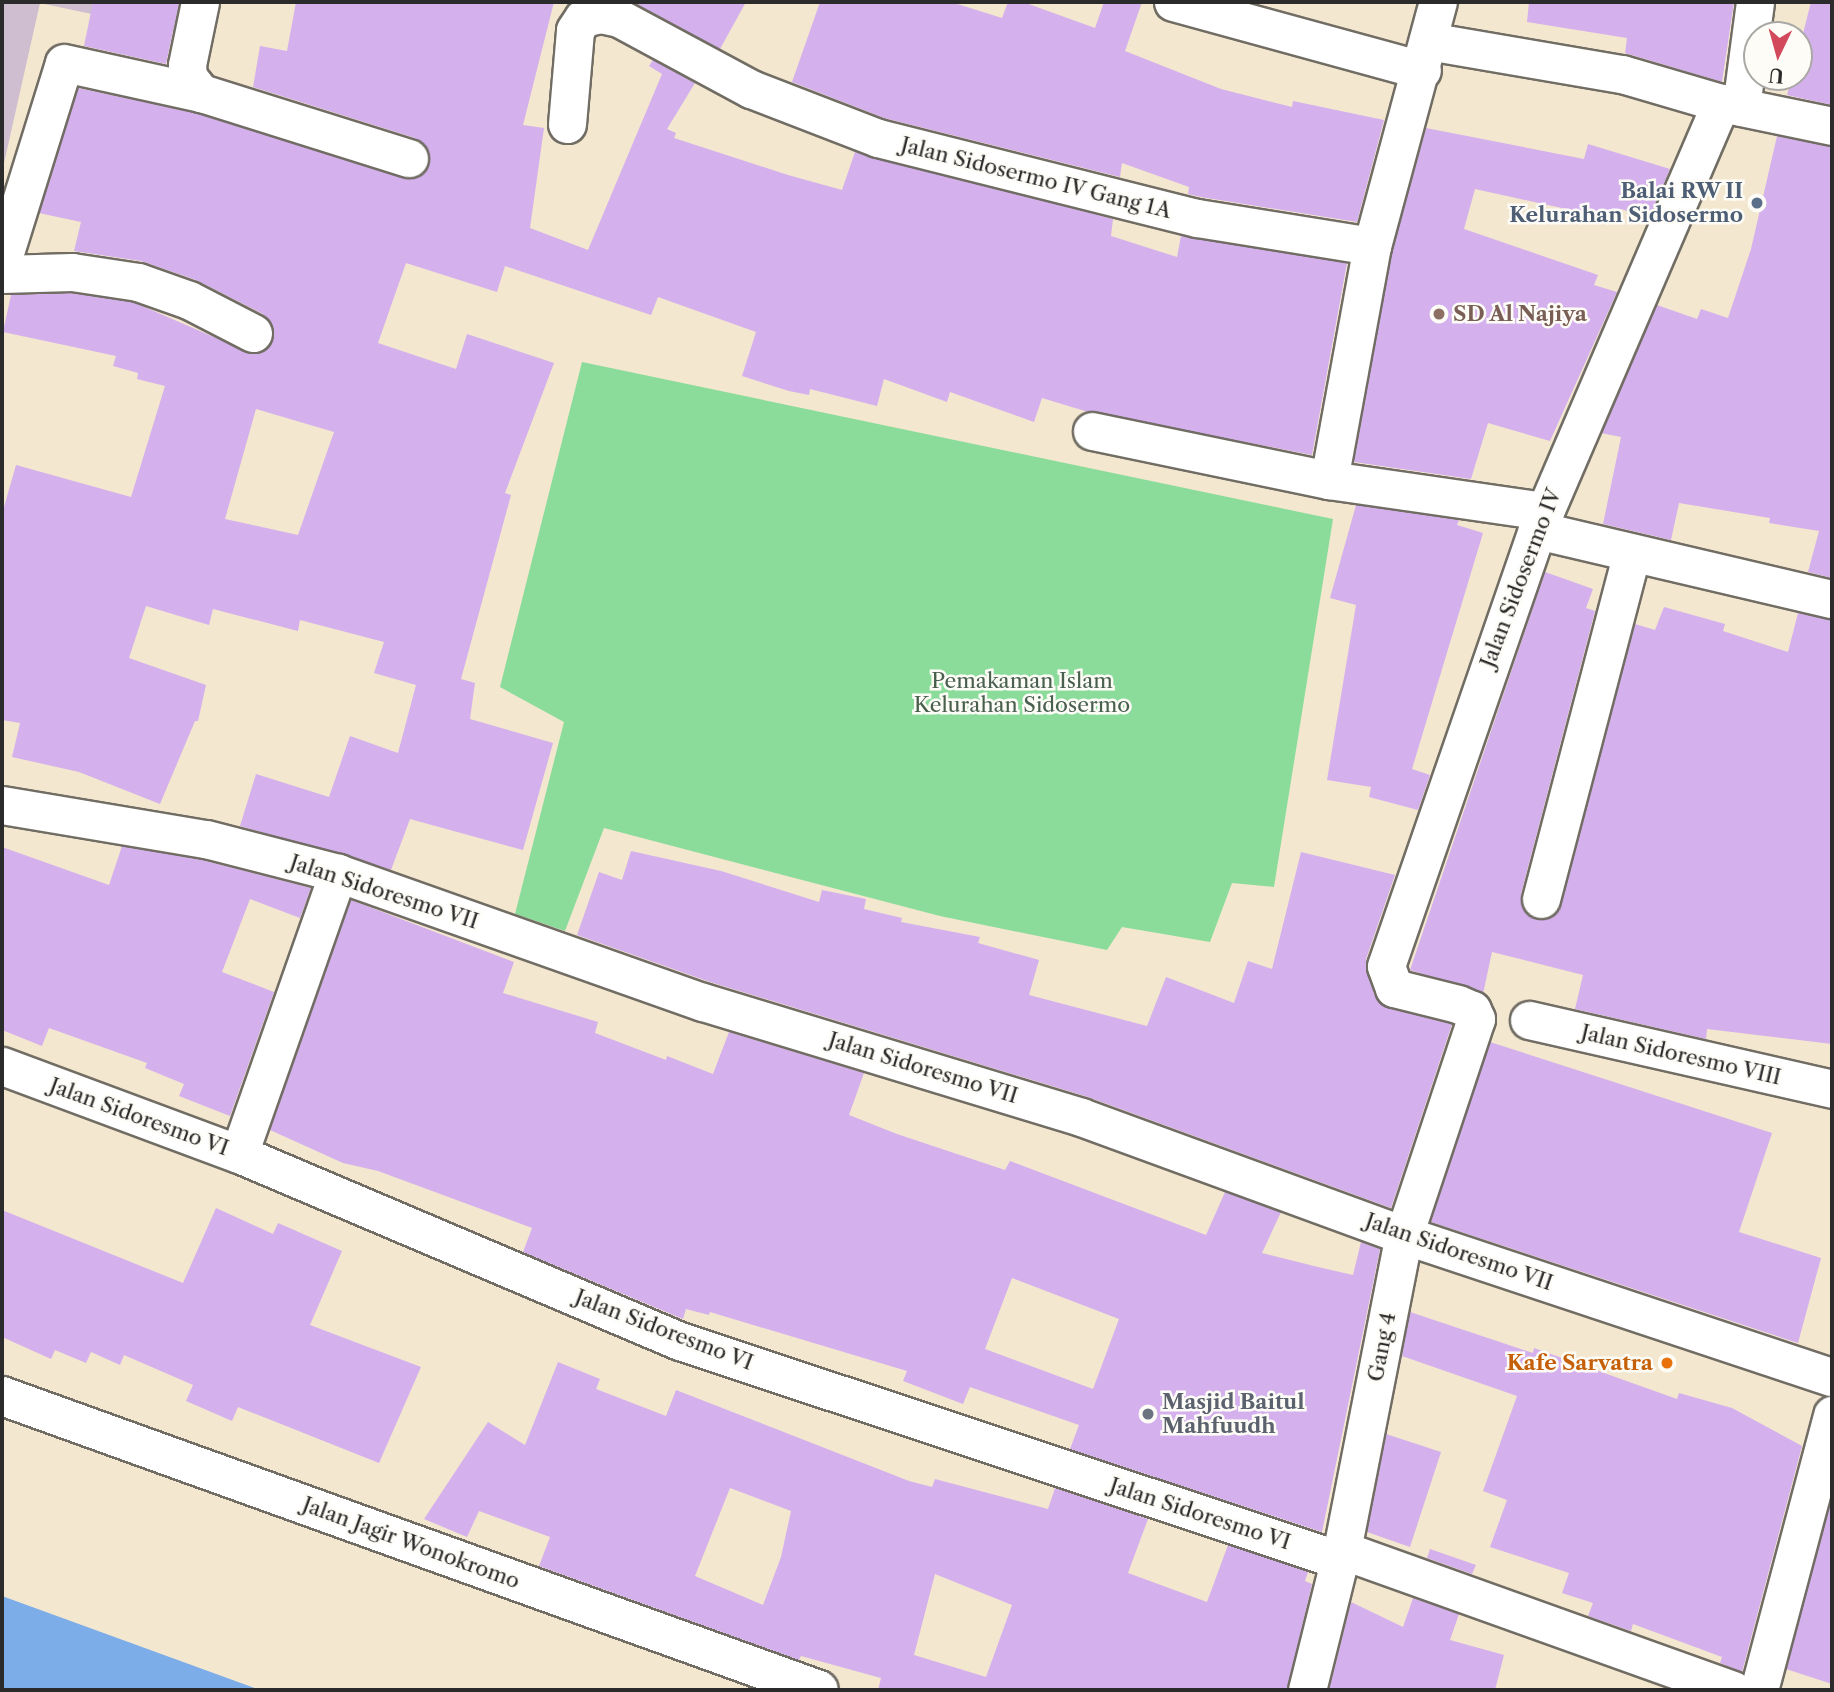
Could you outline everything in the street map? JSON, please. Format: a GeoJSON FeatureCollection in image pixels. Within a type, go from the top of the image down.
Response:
{"type":"FeatureCollection","features":[{"type":"Feature","properties":{"kind":"main road","name":"Jalan Jagir Wonokromo"},"geometry":{"type":"LineString","coordinates":[[2,1396],[819,1690]]}},
{"type":"Feature","properties":{"kind":"street"},"geometry":{"type":"LineString","coordinates":[[200,2],[187,65],[188,77],[201,93]]}},
{"type":"Feature","properties":{"kind":"street"},"geometry":{"type":"LineString","coordinates":[[1173,2],[1425,56],[1622,74],[1731,105],[1832,126]]}},
{"type":"Feature","properties":{"kind":"street"},"geometry":{"type":"LineString","coordinates":[[1329,480],[1372,246],[1438,2]]}},
{"type":"Feature","properties":{"kind":"street","name":"Jalan Sidosermo IV"},"geometry":{"type":"LineString","coordinates":[[1472,1010],[1394,988],[1386,966],[1541,521],[1731,105],[1755,2]]}},
{"type":"Feature","properties":{"kind":"street","name":"Jalan Sidosermo IV Gang 1A"},"geometry":{"type":"LineString","coordinates":[[567,124],[575,30],[589,14],[619,10],[751,89],[878,138],[1197,218],[1372,246]]}},
{"type":"Feature","properties":{"kind":"street"},"geometry":{"type":"LineString","coordinates":[[2,262],[64,63],[74,62],[201,93],[409,158]]}},
{"type":"Feature","properties":{"kind":"street"},"geometry":{"type":"LineString","coordinates":[[2,274],[72,272],[138,282],[189,300],[253,333]]}},
{"type":"Feature","properties":{"kind":"street"},"geometry":{"type":"LineString","coordinates":[[1092,431],[1541,521],[1632,553],[1832,599]]}},
{"type":"Feature","properties":{"kind":"street"},"geometry":{"type":"LineString","coordinates":[[1541,899],[1632,553]]}},
{"type":"Feature","properties":{"kind":"street","name":"Jalan Sidoresmo VII"},"geometry":{"type":"LineString","coordinates":[[2,805],[206,839],[338,873],[703,1002],[1081,1116],[1404,1235],[1832,1377]]}},
{"type":"Feature","properties":{"kind":"street"},"geometry":{"type":"LineString","coordinates":[[239,1154],[338,873]]}},
{"type":"Feature","properties":{"kind":"street","name":"Gang 4"},"geometry":{"type":"LineString","coordinates":[[1307,1690],[1340,1555],[1404,1235],[1476,1019],[1472,1010]]}},
{"type":"Feature","properties":{"kind":"street","name":"Jalan Sidoresmo VIII"},"geometry":{"type":"LineString","coordinates":[[1529,1020],[1832,1089]]}},
{"type":"Feature","properties":{"kind":"street","name":"Jalan Sidoresmo VI"},"geometry":{"type":"LineString","coordinates":[[2,1066],[239,1154],[680,1341],[1340,1555],[1733,1690]]}},
{"type":"Feature","properties":{"kind":"street"},"geometry":{"type":"LineString","coordinates":[[1759,1690],[1832,1415]]}},
{"type":"Feature","properties":{"kind":"shaded area"},"geometry":{"type":"Polygon","coordinates":[[[2,2],[201,2],[194,36],[40,3],[2,172],[2,2]]]}},
{"type":"Feature","properties":{"kind":"green space","name":"Pemakaman Islam Kelurahan Sidosermo"},"geometry":{"type":"Polygon","coordinates":[[[582,362],[1333,519],[1274,887],[1232,883],[1210,942],[1122,927],[1107,950],[940,916],[604,828],[565,931],[515,914],[564,722],[500,687],[582,362]]]}},
{"type":"Feature","properties":{"kind":"water"},"geometry":{"type":"Polygon","coordinates":[[[2,1596],[260,1690],[2,1690],[2,1596]]]}},
{"type":"Feature","properties":{"kind":"building"},"geometry":{"type":"Polygon","coordinates":[[[93,2],[179,2],[166,64],[84,46],[93,2]]]}},
{"type":"Feature","properties":{"kind":"building"},"geometry":{"type":"Polygon","coordinates":[[[296,2],[554,2],[523,125],[544,128],[530,228],[588,250],[662,74],[649,66],[653,60],[695,83],[667,129],[676,133],[674,138],[788,175],[842,190],[855,152],[1113,219],[1111,236],[1177,257],[1181,236],[1347,263],[1312,455],[1085,411],[1042,398],[1034,422],[950,392],[947,402],[884,379],[877,406],[810,389],[809,395],[789,391],[742,376],[756,332],[658,297],[651,315],[505,266],[497,292],[406,263],[378,343],[456,369],[467,334],[554,363],[505,493],[511,495],[461,679],[475,683],[470,719],[553,743],[523,850],[410,819],[391,870],[240,826],[256,774],[329,797],[350,736],[398,753],[416,685],[374,673],[384,642],[300,620],[298,631],[213,609],[209,625],[146,606],[129,658],[206,685],[198,721],[195,721],[160,804],[79,772],[12,757],[20,723],[2,720],[2,514],[16,465],[131,497],[165,386],[137,379],[138,373],[113,366],[116,356],[3,332],[11,295],[71,293],[133,302],[253,354],[265,350],[274,333],[263,314],[196,280],[141,261],[74,251],[81,222],[39,213],[78,88],[196,113],[403,178],[414,178],[429,165],[429,153],[415,138],[253,87],[260,46],[287,51],[296,2]],[[256,409],[225,519],[298,535],[334,432],[256,409]]]}},
{"type":"Feature","properties":{"kind":"building"},"geometry":{"type":"Polygon","coordinates":[[[633,2],[746,2],[720,49],[633,2]]]}},
{"type":"Feature","properties":{"kind":"building"},"geometry":{"type":"Polygon","coordinates":[[[820,2],[951,2],[1002,18],[1008,2],[1023,2],[1095,28],[1104,2],[1142,2],[1125,51],[1221,89],[1292,107],[1293,101],[1384,120],[1357,222],[1188,194],[1189,187],[1122,163],[1120,177],[884,118],[792,82],[820,2]]]}},
{"type":"Feature","properties":{"kind":"building"},"geometry":{"type":"Polygon","coordinates":[[[1529,2],[1734,2],[1722,82],[1625,53],[1627,38],[1527,22],[1529,2]]]}},
{"type":"Feature","properties":{"kind":"building"},"geometry":{"type":"Polygon","coordinates":[[[1811,2],[1832,2],[1832,105],[1787,95],[1788,91],[1813,91],[1813,21],[1806,21],[1811,2]]]}},
{"type":"Feature","properties":{"kind":"building"},"geometry":{"type":"Polygon","coordinates":[[[1426,128],[1584,159],[1588,144],[1670,169],[1649,218],[1621,209],[1617,220],[1475,189],[1464,229],[1598,275],[1594,285],[1617,292],[1550,441],[1488,423],[1471,479],[1354,462],[1392,251],[1426,128]]]}},
{"type":"Feature","properties":{"kind":"building"},"geometry":{"type":"Polygon","coordinates":[[[1777,136],[1832,146],[1832,578],[1808,572],[1819,531],[1769,523],[1770,518],[1679,503],[1671,540],[1603,524],[1621,437],[1601,433],[1657,305],[1697,319],[1701,309],[1728,318],[1751,249],[1777,136]]]}},
{"type":"Feature","properties":{"kind":"building"},"geometry":{"type":"Polygon","coordinates":[[[1356,505],[1459,520],[1457,525],[1483,533],[1412,769],[1430,775],[1418,810],[1369,797],[1371,787],[1327,780],[1356,605],[1330,598],[1356,505]]]}},
{"type":"Feature","properties":{"kind":"building"},"geometry":{"type":"Polygon","coordinates":[[[1545,572],[1593,589],[1586,608],[1595,611],[1521,894],[1526,913],[1536,919],[1555,914],[1561,904],[1635,624],[1655,630],[1664,607],[1725,624],[1723,631],[1788,652],[1798,613],[1832,619],[1832,1044],[1707,1029],[1706,1039],[1575,1009],[1583,975],[1492,952],[1483,994],[1410,970],[1545,572]]]}},
{"type":"Feature","properties":{"kind":"building"},"geometry":{"type":"Polygon","coordinates":[[[122,846],[202,860],[311,888],[300,918],[250,899],[222,972],[274,992],[230,1116],[179,1096],[184,1084],[145,1068],[147,1063],[49,1028],[42,1046],[2,1030],[2,847],[109,885],[122,846]]]}},
{"type":"Feature","properties":{"kind":"building"},"geometry":{"type":"Polygon","coordinates":[[[631,851],[721,871],[819,902],[822,890],[866,899],[864,909],[902,918],[901,922],[980,937],[978,943],[1039,960],[1029,995],[1147,1026],[1166,977],[1234,1003],[1248,961],[1272,969],[1301,852],[1395,875],[1366,959],[1374,995],[1389,1008],[1452,1024],[1391,1208],[1088,1097],[710,982],[577,935],[599,872],[622,880],[631,851]]]}},
{"type":"Feature","properties":{"kind":"building"},"geometry":{"type":"Polygon","coordinates":[[[351,900],[514,962],[503,993],[598,1022],[595,1033],[666,1060],[667,1056],[713,1074],[729,1032],[864,1073],[849,1115],[1005,1170],[1010,1161],[1206,1235],[1225,1192],[1281,1212],[1262,1253],[1353,1275],[1361,1242],[1380,1249],[1322,1532],[1070,1449],[1079,1425],[970,1387],[963,1404],[903,1381],[907,1371],[710,1312],[709,1315],[686,1309],[683,1319],[523,1252],[532,1228],[378,1171],[343,1163],[270,1130],[351,900]],[[1012,1278],[985,1349],[1093,1389],[1119,1319],[1012,1278]]]}},
{"type":"Feature","properties":{"kind":"building"},"geometry":{"type":"Polygon","coordinates":[[[1490,1042],[1772,1133],[1739,1232],[1821,1258],[1798,1343],[1431,1222],[1490,1042]]]}},
{"type":"Feature","properties":{"kind":"building"},"geometry":{"type":"Polygon","coordinates":[[[216,1208],[273,1234],[278,1223],[342,1251],[310,1325],[421,1367],[379,1463],[238,1407],[232,1421],[186,1401],[193,1385],[124,1355],[120,1365],[91,1352],[86,1363],[55,1350],[51,1359],[2,1337],[2,1210],[183,1283],[216,1208]]]}},
{"type":"Feature","properties":{"kind":"building"},"geometry":{"type":"Polygon","coordinates":[[[1410,1312],[1533,1353],[1534,1348],[1677,1399],[1679,1393],[1732,1408],[1802,1446],[1742,1672],[1720,1663],[1722,1657],[1633,1624],[1631,1631],[1588,1616],[1593,1603],[1562,1593],[1569,1573],[1490,1547],[1507,1500],[1483,1491],[1517,1396],[1402,1356],[1410,1312]]]}},
{"type":"Feature","properties":{"kind":"building"},"geometry":{"type":"Polygon","coordinates":[[[558,1362],[600,1379],[596,1389],[666,1416],[676,1390],[909,1481],[932,1487],[935,1479],[1048,1509],[1055,1488],[1148,1519],[1128,1573],[1207,1602],[1228,1545],[1308,1572],[1305,1581],[1312,1584],[1287,1690],[878,1690],[881,1678],[801,1656],[799,1660],[539,1566],[550,1537],[479,1511],[467,1537],[424,1519],[488,1422],[525,1445],[558,1362]],[[730,1488],[695,1576],[763,1605],[781,1557],[791,1511],[730,1488]],[[935,1574],[914,1655],[986,1677],[1012,1605],[935,1574]]]}},
{"type":"Feature","properties":{"kind":"building"},"geometry":{"type":"Polygon","coordinates":[[[1386,1434],[1441,1452],[1410,1547],[1367,1532],[1386,1434]]]}},
{"type":"Feature","properties":{"kind":"building"},"geometry":{"type":"Polygon","coordinates":[[[1832,1496],[1832,1684],[1786,1669],[1832,1496]]]}},
{"type":"Feature","properties":{"kind":"building"},"geometry":{"type":"Polygon","coordinates":[[[1430,1549],[1476,1565],[1472,1574],[1427,1558],[1430,1549]]]}},
{"type":"Feature","properties":{"kind":"building"},"geometry":{"type":"Polygon","coordinates":[[[1413,1598],[1459,1614],[1450,1640],[1504,1655],[1495,1690],[1329,1690],[1351,1602],[1403,1627],[1413,1598]]]}},
{"type":"Feature","properties":{"kind":"place","name":"Balai RW II Kelurahan Sidosermo"},"geometry":{"type":"Point","coordinates":[1757,203]}},
{"type":"Feature","properties":{"kind":"place","name":"SD Al Najiya"},"geometry":{"type":"Point","coordinates":[1439,314]}},
{"type":"Feature","properties":{"kind":"place","name":"Kafe Sarvatra"},"geometry":{"type":"Point","coordinates":[1667,1363]}},
{"type":"Feature","properties":{"kind":"place","name":"Masjid Baitul Mahfuudh"},"geometry":{"type":"Point","coordinates":[1148,1414]}}]}
